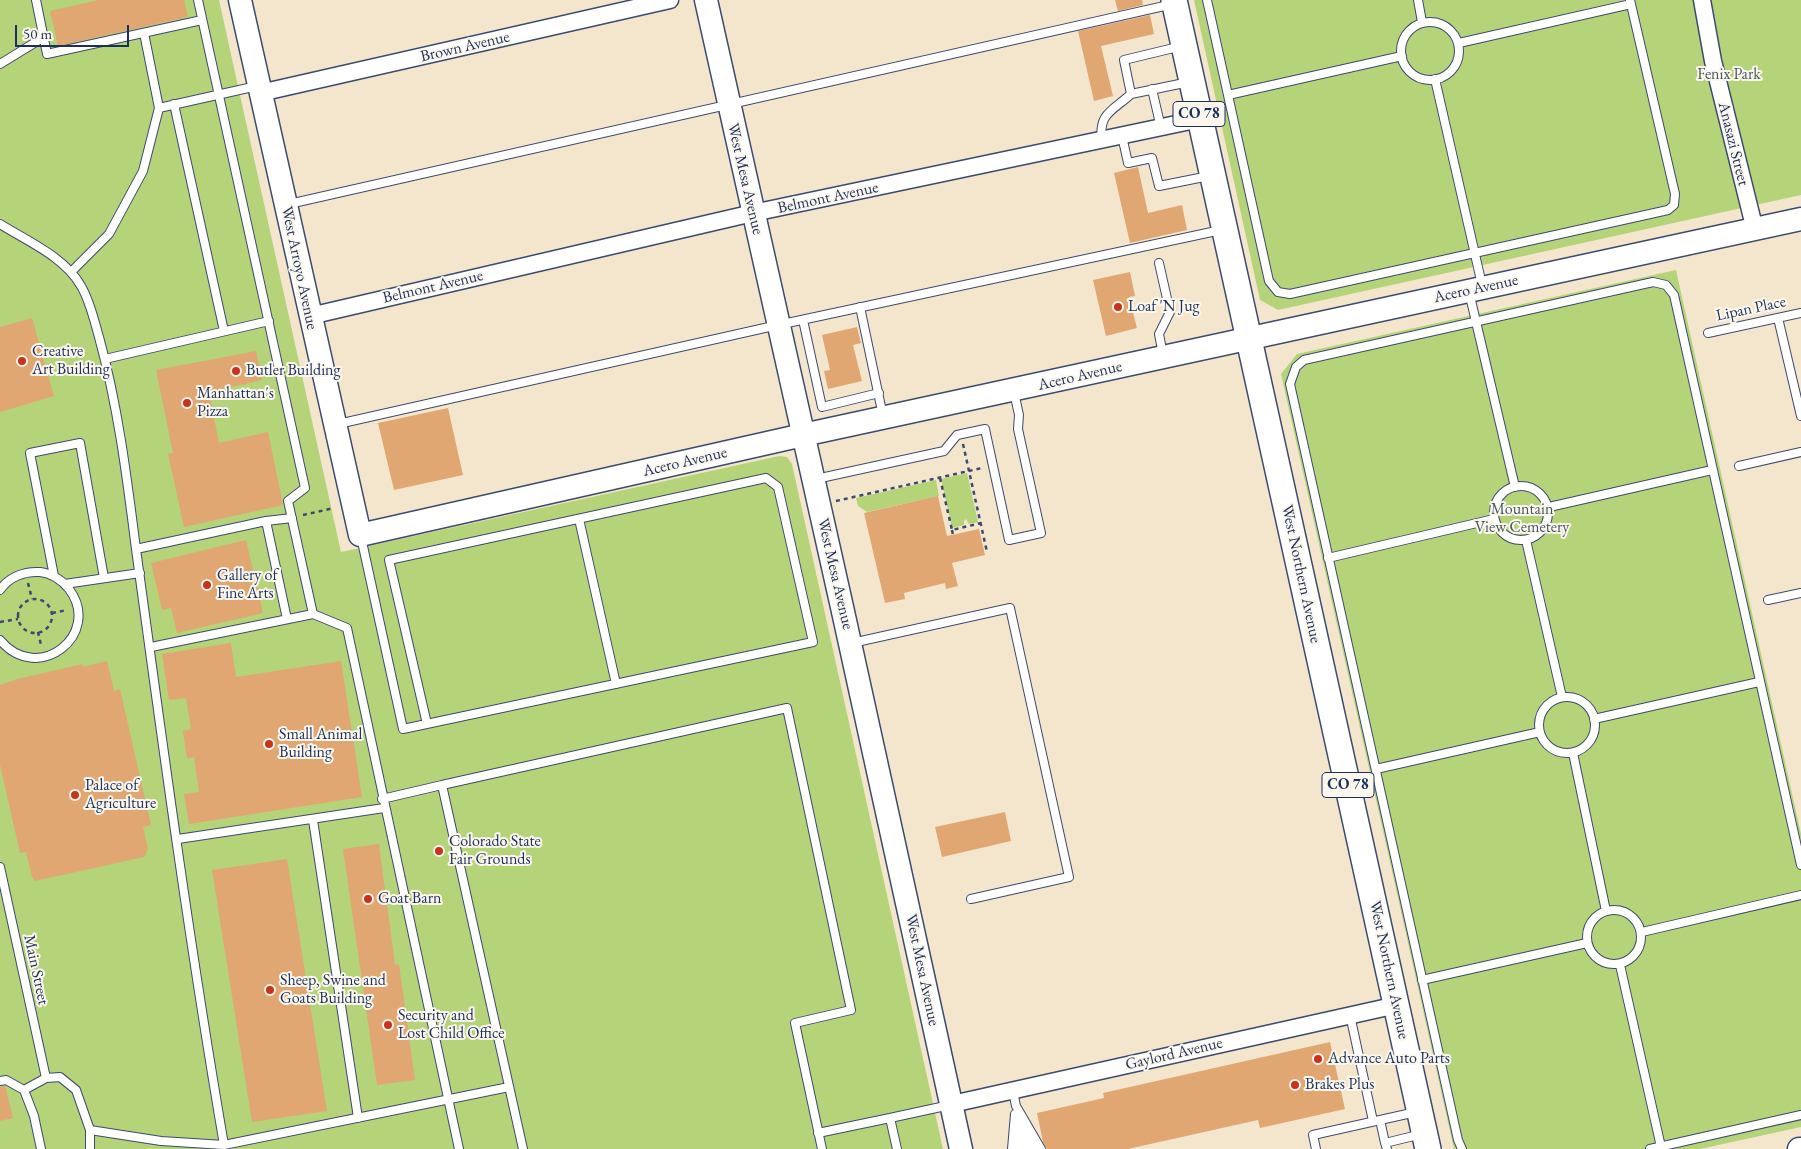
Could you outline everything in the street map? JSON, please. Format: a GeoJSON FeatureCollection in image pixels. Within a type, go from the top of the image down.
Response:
{"type":"FeatureCollection","features":[{"type":"Feature","properties":{"kind":"main road","name":"West Northern Avenue"},"geometry":{"type":"LineString","coordinates":[[1174,2],[1424,1131]]}},
{"type":"Feature","properties":{"kind":"street","name":"West Arroyo Avenue"},"geometry":{"type":"LineString","coordinates":[[240,0],[360,535]]}},
{"type":"Feature","properties":{"kind":"street","name":"Brown Avenue"},"geometry":{"type":"LineString","coordinates":[[260,89],[670,0]]}},
{"type":"Feature","properties":{"kind":"street","name":"West Mesa Avenue"},"geometry":{"type":"LineString","coordinates":[[706,0],[803,435],[821,478],[850,644],[961,1149]]}},
{"type":"Feature","properties":{"kind":"street","name":"Anasazi Street"},"geometry":{"type":"LineString","coordinates":[[1702,0],[1713,61],[1755,230]]}},
{"type":"Feature","properties":{"kind":"street","name":"Belmont Avenue"},"geometry":{"type":"LineString","coordinates":[[310,316],[753,213],[1200,119]]}},
{"type":"Feature","properties":{"kind":"street","name":"Acero Avenue"},"geometry":{"type":"LineString","coordinates":[[360,535],[803,435],[1801,219]]}},
{"type":"Feature","properties":{"kind":"street","name":"Gaylord Avenue"},"geometry":{"type":"LineString","coordinates":[[952,1104],[1014,1098],[1396,1005]]}},
{"type":"Feature","properties":{"kind":"lane"},"geometry":{"type":"LineString","coordinates":[[36,0],[47,54],[202,20]]}},
{"type":"Feature","properties":{"kind":"lane"},"geometry":{"type":"LineString","coordinates":[[198,0],[305,488],[288,501],[313,614]]}},
{"type":"Feature","properties":{"kind":"lane"},"geometry":{"type":"LineString","coordinates":[[1207,0],[1269,281],[1278,292],[1290,294],[1668,210],[1674,205],[1675,194],[1631,2],[1459,43]]}},
{"type":"Feature","properties":{"kind":"lane"},"geometry":{"type":"LineString","coordinates":[[1418,0],[1422,22]]}},
{"type":"Feature","properties":{"kind":"lane"},"geometry":{"type":"LineString","coordinates":[[285,205],[1174,2]]}},
{"type":"Feature","properties":{"kind":"lane"},"geometry":{"type":"LineString","coordinates":[[1422,22],[1444,24],[1459,43],[1458,60],[1452,69],[1444,76],[1435,79],[1421,78],[1413,74],[1405,65],[1402,56],[1401,46],[1405,36],[1412,28],[1422,22]]}},
{"type":"Feature","properties":{"kind":"lane"},"geometry":{"type":"LineString","coordinates":[[71,272],[109,234],[143,171],[159,108],[144,33]]}},
{"type":"Feature","properties":{"kind":"lane"},"geometry":{"type":"LineString","coordinates":[[0,64],[44,37]]}},
{"type":"Feature","properties":{"kind":"lane"},"geometry":{"type":"LineString","coordinates":[[1131,94],[1124,60],[1184,46]]}},
{"type":"Feature","properties":{"kind":"lane"},"geometry":{"type":"LineString","coordinates":[[1228,95],[1402,56]]}},
{"type":"Feature","properties":{"kind":"lane"},"geometry":{"type":"LineString","coordinates":[[1435,79],[1475,253],[1476,321],[1515,487]]}},
{"type":"Feature","properties":{"kind":"lane"},"geometry":{"type":"LineString","coordinates":[[1102,140],[1100,128],[1108,111],[1131,94],[1192,81]]}},
{"type":"Feature","properties":{"kind":"lane"},"geometry":{"type":"LineString","coordinates":[[159,108],[219,94],[260,89]]}},
{"type":"Feature","properties":{"kind":"lane"},"geometry":{"type":"LineString","coordinates":[[1152,90],[1161,128]]}},
{"type":"Feature","properties":{"kind":"lane"},"geometry":{"type":"LineString","coordinates":[[174,104],[224,332]]}},
{"type":"Feature","properties":{"kind":"lane"},"geometry":{"type":"LineString","coordinates":[[1122,136],[1128,163],[1152,158],[1159,186],[1213,175]]}},
{"type":"Feature","properties":{"kind":"lane"},"geometry":{"type":"LineString","coordinates":[[0,224],[51,256],[71,272],[88,300],[105,359],[124,458],[206,1038],[224,1145]]}},
{"type":"Feature","properties":{"kind":"lane"},"geometry":{"type":"LineString","coordinates":[[334,425],[778,325],[1225,228]]}},
{"type":"Feature","properties":{"kind":"lane"},"geometry":{"type":"LineString","coordinates":[[1159,263],[1170,312],[1159,334],[1164,357]]}},
{"type":"Feature","properties":{"kind":"lane"},"geometry":{"type":"LineString","coordinates":[[1462,1149],[1458,1140],[1422,980],[1290,384],[1296,367],[1304,360],[1653,282],[1666,285],[1674,295],[1801,865]]}},
{"type":"Feature","properties":{"kind":"lane"},"geometry":{"type":"LineString","coordinates":[[860,307],[884,418]]}},
{"type":"Feature","properties":{"kind":"lane","name":"Lipan Place"},"geometry":{"type":"LineString","coordinates":[[1708,333],[1801,312]]}},
{"type":"Feature","properties":{"kind":"lane"},"geometry":{"type":"LineString","coordinates":[[1778,318],[1801,416]]}},
{"type":"Feature","properties":{"kind":"lane"},"geometry":{"type":"LineString","coordinates":[[803,320],[822,406],[879,393]]}},
{"type":"Feature","properties":{"kind":"lane"},"geometry":{"type":"LineString","coordinates":[[105,359],[269,321]]}},
{"type":"Feature","properties":{"kind":"lane"},"geometry":{"type":"LineString","coordinates":[[821,478],[944,451],[957,435],[985,429],[1009,540],[1041,533],[1018,429],[1020,415],[1014,390]]}},
{"type":"Feature","properties":{"kind":"lane"},"geometry":{"type":"LineString","coordinates":[[54,576],[30,452],[80,443],[104,578]]}},
{"type":"Feature","properties":{"kind":"lane"},"geometry":{"type":"LineString","coordinates":[[1739,466],[1801,452]]}},
{"type":"Feature","properties":{"kind":"lane"},"geometry":{"type":"LineString","coordinates":[[1549,507],[1712,470]]}},
{"type":"Feature","properties":{"kind":"lane"},"geometry":{"type":"LineString","coordinates":[[360,535],[404,729],[813,642],[778,487],[766,478],[389,560],[426,724]]}},
{"type":"Feature","properties":{"kind":"lane"},"geometry":{"type":"LineString","coordinates":[[1515,487],[1533,489],[1541,495],[1549,507],[1548,520],[1543,529],[1536,536],[1526,540],[1515,540],[1505,535],[1494,519],[1496,503],[1500,496],[1515,487]]}},
{"type":"Feature","properties":{"kind":"lane"},"geometry":{"type":"LineString","coordinates":[[136,549],[266,521],[292,518]]}},
{"type":"Feature","properties":{"kind":"lane"},"geometry":{"type":"LineString","coordinates":[[579,519],[616,684]]}},
{"type":"Feature","properties":{"kind":"lane"},"geometry":{"type":"LineString","coordinates":[[1328,558],[1494,519]]}},
{"type":"Feature","properties":{"kind":"lane"},"geometry":{"type":"LineString","coordinates":[[266,521],[287,619]]}},
{"type":"Feature","properties":{"kind":"lane"},"geometry":{"type":"LineString","coordinates":[[1526,540],[1562,698]]}},
{"type":"Feature","properties":{"kind":"lane"},"geometry":{"type":"LineString","coordinates":[[0,590],[14,577],[26,573],[41,572],[54,576],[65,584],[74,595],[78,608],[78,623],[73,637],[63,649],[50,656],[35,659],[20,656],[7,649],[0,640]]}},
{"type":"Feature","properties":{"kind":"lane"},"geometry":{"type":"LineString","coordinates":[[65,584],[140,573]]}},
{"type":"Feature","properties":{"kind":"lane"},"geometry":{"type":"LineString","coordinates":[[1768,600],[1801,593]]}},
{"type":"Feature","properties":{"kind":"lane"},"geometry":{"type":"LineString","coordinates":[[850,644],[1010,608],[1069,877],[971,899]]}},
{"type":"Feature","properties":{"kind":"lane"},"geometry":{"type":"LineString","coordinates":[[151,647],[313,614],[347,628],[383,804],[459,1149]]}},
{"type":"Feature","properties":{"kind":"lane"},"geometry":{"type":"LineString","coordinates":[[1594,719],[1759,682]]}},
{"type":"Feature","properties":{"kind":"lane"},"geometry":{"type":"LineString","coordinates":[[1562,698],[1580,701],[1591,712],[1594,719],[1595,728],[1591,739],[1581,750],[1573,753],[1555,751],[1546,744],[1540,732],[1540,720],[1543,711],[1549,704],[1562,698]]}},
{"type":"Feature","properties":{"kind":"lane"},"geometry":{"type":"LineString","coordinates":[[178,839],[313,820],[383,804],[442,785],[787,708],[851,1010],[795,1023],[822,1149]]}},
{"type":"Feature","properties":{"kind":"lane"},"geometry":{"type":"LineString","coordinates":[[1376,769],[1540,732]]}},
{"type":"Feature","properties":{"kind":"lane"},"geometry":{"type":"LineString","coordinates":[[1573,753],[1606,911]]}},
{"type":"Feature","properties":{"kind":"lane"},"geometry":{"type":"LineString","coordinates":[[442,785],[523,1149]]}},
{"type":"Feature","properties":{"kind":"lane"},"geometry":{"type":"LineString","coordinates":[[313,820],[358,1118]]}},
{"type":"Feature","properties":{"kind":"lane","name":"Main Street"},"geometry":{"type":"LineString","coordinates":[[0,867],[46,1078]]}},
{"type":"Feature","properties":{"kind":"lane"},"geometry":{"type":"LineString","coordinates":[[1642,932],[1801,895]]}},
{"type":"Feature","properties":{"kind":"lane"},"geometry":{"type":"LineString","coordinates":[[1606,911],[1622,911],[1630,914],[1640,925],[1642,932],[1640,946],[1636,955],[1620,965],[1599,960],[1592,953],[1587,943],[1590,923],[1596,916],[1606,911]]}},
{"type":"Feature","properties":{"kind":"lane"},"geometry":{"type":"LineString","coordinates":[[1422,980],[1587,943]]}},
{"type":"Feature","properties":{"kind":"lane"},"geometry":{"type":"LineString","coordinates":[[1620,965],[1661,1146]]}},
{"type":"Feature","properties":{"kind":"lane"},"geometry":{"type":"LineString","coordinates":[[1350,1015],[1377,1121],[1386,1146],[1396,1140],[1424,1131]]}},
{"type":"Feature","properties":{"kind":"lane"},"geometry":{"type":"LineString","coordinates":[[24,1090],[46,1078],[60,1077],[76,1090],[90,1130],[90,1149]]}},
{"type":"Feature","properties":{"kind":"lane"},"geometry":{"type":"LineString","coordinates":[[0,1081],[6,1080],[24,1090],[34,1116],[41,1149]]}},
{"type":"Feature","properties":{"kind":"lane"},"geometry":{"type":"LineString","coordinates":[[90,1130],[161,1141],[224,1145],[509,1087]]}},
{"type":"Feature","properties":{"kind":"lane"},"geometry":{"type":"LineString","coordinates":[[1012,1149],[1014,1098]]}},
{"type":"Feature","properties":{"kind":"lane"},"geometry":{"type":"LineString","coordinates":[[1014,1098],[1019,1149]]}},
{"type":"Feature","properties":{"kind":"lane"},"geometry":{"type":"LineString","coordinates":[[1014,1098],[1026,1149]]}},
{"type":"Feature","properties":{"kind":"lane"},"geometry":{"type":"LineString","coordinates":[[1014,1098],[1033,1149]]}},
{"type":"Feature","properties":{"kind":"lane"},"geometry":{"type":"LineString","coordinates":[[1014,1098],[1041,1149]]}},
{"type":"Feature","properties":{"kind":"lane"},"geometry":{"type":"LineString","coordinates":[[818,1133],[952,1104]]}},
{"type":"Feature","properties":{"kind":"lane"},"geometry":{"type":"LineString","coordinates":[[1650,1149],[1801,1115]]}},
{"type":"Feature","properties":{"kind":"lane"},"geometry":{"type":"LineString","coordinates":[[890,1118],[897,1149]]}},
{"type":"Feature","properties":{"kind":"lane"},"geometry":{"type":"LineString","coordinates":[[1316,1149],[1313,1135],[1377,1121],[1424,1131]]}},
{"type":"Feature","properties":{"kind":"lane"},"geometry":{"type":"LineString","coordinates":[[1396,1140],[1398,1149]]}},
{"type":"Feature","properties":{"kind":"path"},"geometry":{"type":"LineString","coordinates":[[961,434],[987,552]]}},
{"type":"Feature","properties":{"kind":"path"},"geometry":{"type":"LineString","coordinates":[[821,478],[834,501],[993,466]]}},
{"type":"Feature","properties":{"kind":"path"},"geometry":{"type":"LineString","coordinates":[[940,478],[953,535]]}},
{"type":"Feature","properties":{"kind":"path"},"geometry":{"type":"LineString","coordinates":[[292,518],[353,503]]}},
{"type":"Feature","properties":{"kind":"path"},"geometry":{"type":"LineString","coordinates":[[952,530],[980,523]]}},
{"type":"Feature","properties":{"kind":"path"},"geometry":{"type":"LineString","coordinates":[[26,573],[32,599]]}},
{"type":"Feature","properties":{"kind":"path"},"geometry":{"type":"LineString","coordinates":[[32,599],[42,600],[50,608],[52,619],[50,624],[41,632],[29,632],[24,629],[18,619],[19,608],[32,599]]}},
{"type":"Feature","properties":{"kind":"path"},"geometry":{"type":"LineString","coordinates":[[0,622],[18,619]]}},
{"type":"Feature","properties":{"kind":"green space","name":"Colorado State Fair Grounds"},"geometry":{"type":"Polygon","coordinates":[[[0,0],[219,0],[341,552],[779,456],[787,457],[792,464],[943,1149],[0,1149],[0,0]]]}},
{"type":"Feature","properties":{"kind":"green space","name":"Fenix Park"},"geometry":{"type":"Polygon","coordinates":[[[1194,0],[1801,0],[1801,195],[1278,310],[1260,300],[1194,0]]]}},
{"type":"Feature","properties":{"kind":"green space","name":"Mountain View Cemetery"},"geometry":{"type":"Polygon","coordinates":[[[1676,270],[1801,834],[1801,1127],[1700,1149],[1454,1149],[1281,374],[1297,354],[1676,270]]]}},
{"type":"Feature","properties":{"kind":"green space"},"geometry":{"type":"Polygon","coordinates":[[[967,473],[978,522],[969,524],[966,519],[964,525],[952,528],[941,479],[967,473]]]}},
{"type":"Feature","properties":{"kind":"green space"},"geometry":{"type":"Polygon","coordinates":[[[936,480],[939,496],[867,512],[858,506],[856,498],[936,480]]]}},
{"type":"Feature","properties":{"kind":"building"},"geometry":{"type":"Polygon","coordinates":[[[99,0],[184,0],[188,17],[58,46],[50,11],[99,0]]]}},
{"type":"Feature","properties":{"kind":"building"},"geometry":{"type":"Polygon","coordinates":[[[1115,0],[1142,0],[1143,5],[1118,11],[1115,0]]]}},
{"type":"Feature","properties":{"kind":"building"},"geometry":{"type":"Polygon","coordinates":[[[1150,15],[1154,34],[1101,46],[1113,96],[1094,101],[1078,31],[1150,15]]]}},
{"type":"Feature","properties":{"kind":"building"},"geometry":{"type":"Polygon","coordinates":[[[1138,167],[1148,213],[1182,205],[1187,230],[1130,243],[1114,173],[1138,167]]]}},
{"type":"Feature","properties":{"kind":"building"},"geometry":{"type":"Polygon","coordinates":[[[1130,272],[1135,296],[1129,297],[1137,328],[1106,336],[1093,280],[1130,272]]]}},
{"type":"Feature","properties":{"kind":"building","name":"Creative Art Building"},"geometry":{"type":"Polygon","coordinates":[[[32,318],[54,396],[0,412],[0,327],[32,318]]]}},
{"type":"Feature","properties":{"kind":"building"},"geometry":{"type":"Polygon","coordinates":[[[857,327],[861,343],[853,345],[862,381],[828,389],[824,371],[830,370],[822,335],[857,327]]]}},
{"type":"Feature","properties":{"kind":"building"},"geometry":{"type":"Polygon","coordinates":[[[256,351],[262,380],[209,392],[219,443],[268,432],[283,505],[184,527],[168,454],[173,453],[156,370],[256,351]]]}},
{"type":"Feature","properties":{"kind":"building"},"geometry":{"type":"Polygon","coordinates":[[[448,408],[463,475],[394,490],[378,423],[448,408]]]}},
{"type":"Feature","properties":{"kind":"building"},"geometry":{"type":"Polygon","coordinates":[[[938,496],[947,536],[979,529],[985,555],[952,563],[958,586],[946,589],[945,583],[904,593],[905,599],[885,603],[864,513],[938,496]]]}},
{"type":"Feature","properties":{"kind":"building","name":"Gallery of Fine Arts"},"geometry":{"type":"Polygon","coordinates":[[[246,540],[263,613],[177,633],[171,608],[162,610],[151,563],[246,540]]]}},
{"type":"Feature","properties":{"kind":"building","name":"Small Animal Building"},"geometry":{"type":"Polygon","coordinates":[[[231,643],[236,677],[341,661],[362,797],[189,824],[184,794],[199,792],[194,757],[187,759],[183,731],[191,729],[186,698],[169,700],[162,654],[231,643]]]}},
{"type":"Feature","properties":{"kind":"building","name":"Palace of Agriculture"},"geometry":{"type":"Polygon","coordinates":[[[107,661],[114,691],[120,689],[151,825],[143,827],[148,849],[144,857],[35,881],[32,877],[26,852],[20,853],[0,765],[0,685],[17,679],[83,664],[83,667],[107,661]]]}},
{"type":"Feature","properties":{"kind":"building"},"geometry":{"type":"Polygon","coordinates":[[[1005,812],[1011,841],[942,857],[935,827],[1005,812]]]}},
{"type":"Feature","properties":{"kind":"building"},"geometry":{"type":"Polygon","coordinates":[[[379,844],[395,965],[399,964],[415,1080],[377,1085],[343,849],[379,844]]]}},
{"type":"Feature","properties":{"kind":"building","name":"Sheep, Swine and Goats Building"},"geometry":{"type":"Polygon","coordinates":[[[287,859],[327,1111],[252,1122],[212,870],[287,859]]]}},
{"type":"Feature","properties":{"kind":"building"},"geometry":{"type":"Polygon","coordinates":[[[1330,1042],[1345,1109],[1260,1128],[1258,1120],[1128,1149],[1047,1149],[1043,1142],[1037,1113],[1104,1098],[1103,1093],[1330,1042]]]}},
{"type":"Feature","properties":{"kind":"building"},"geometry":{"type":"Polygon","coordinates":[[[5,1086],[13,1118],[0,1121],[0,1087],[5,1086]]]}},
{"type":"Feature","properties":{"kind":"place","name":"Loaf 'N Jug"},"geometry":{"type":"Point","coordinates":[1118,307]}},
{"type":"Feature","properties":{"kind":"place","name":"Creative Art Building"},"geometry":{"type":"Point","coordinates":[22,361]}},
{"type":"Feature","properties":{"kind":"place","name":"Butler Building"},"geometry":{"type":"Point","coordinates":[236,371]}},
{"type":"Feature","properties":{"kind":"place","name":"Manhattan's Pizza"},"geometry":{"type":"Point","coordinates":[187,403]}},
{"type":"Feature","properties":{"kind":"place","name":"Gallery of Fine Arts"},"geometry":{"type":"Point","coordinates":[207,585]}},
{"type":"Feature","properties":{"kind":"place","name":"Small Animal Building"},"geometry":{"type":"Point","coordinates":[269,744]}},
{"type":"Feature","properties":{"kind":"place","name":"Palace of Agriculture"},"geometry":{"type":"Point","coordinates":[75,795]}},
{"type":"Feature","properties":{"kind":"place","name":"Colorado State Fair Grounds"},"geometry":{"type":"Point","coordinates":[439,851]}},
{"type":"Feature","properties":{"kind":"place","name":"Goat Barn"},"geometry":{"type":"Point","coordinates":[368,899]}},
{"type":"Feature","properties":{"kind":"place","name":"Sheep, Swine and Goats Building"},"geometry":{"type":"Point","coordinates":[270,990]}},
{"type":"Feature","properties":{"kind":"place","name":"Security and Lost Child Office"},"geometry":{"type":"Point","coordinates":[388,1025]}},
{"type":"Feature","properties":{"kind":"place","name":"Advance Auto Parts"},"geometry":{"type":"Point","coordinates":[1318,1059]}},
{"type":"Feature","properties":{"kind":"place","name":"Brakes Plus"},"geometry":{"type":"Point","coordinates":[1295,1085]}}]}
